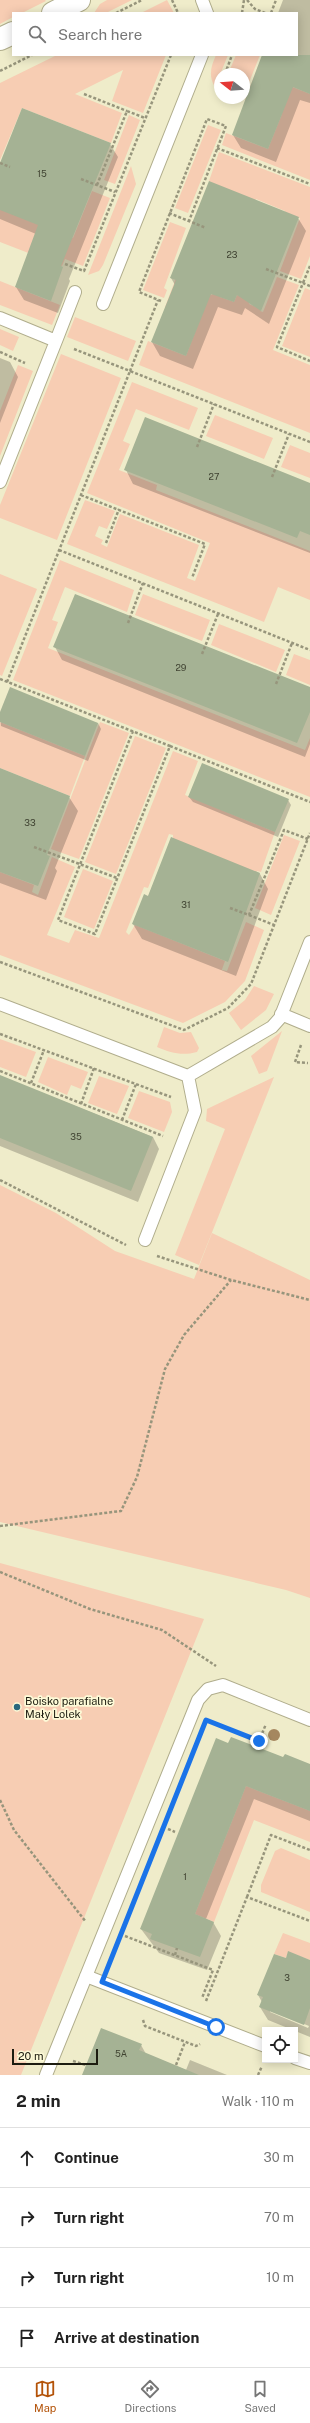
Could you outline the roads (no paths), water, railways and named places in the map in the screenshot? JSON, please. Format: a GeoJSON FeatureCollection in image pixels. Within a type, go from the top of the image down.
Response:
{"type":"FeatureCollection","features":[{"type":"Feature","properties":{"kind":"street"},"geometry":{"type":"LineString","coordinates":[[55,12],[79,0]]}},
{"type":"Feature","properties":{"kind":"street"},"geometry":{"type":"LineString","coordinates":[[0,39],[12,33]]}},
{"type":"Feature","properties":{"kind":"lane"},"geometry":{"type":"LineString","coordinates":[[202,0],[207,12]]}},
{"type":"Feature","properties":{"kind":"lane"},"geometry":{"type":"LineString","coordinates":[[103,304],[202,56]]}},
{"type":"Feature","properties":{"kind":"lane"},"geometry":{"type":"LineString","coordinates":[[0,482],[75,292]]}},
{"type":"Feature","properties":{"kind":"lane"},"geometry":{"type":"LineString","coordinates":[[0,318],[56,340]]}},
{"type":"Feature","properties":{"kind":"lane"},"geometry":{"type":"LineString","coordinates":[[188,1076],[256,1038],[272,1027],[281,1014],[310,942]]}},
{"type":"Feature","properties":{"kind":"lane"},"geometry":{"type":"LineString","coordinates":[[0,1004],[188,1076]]}},
{"type":"Feature","properties":{"kind":"lane"},"geometry":{"type":"LineString","coordinates":[[281,1014],[310,1026]]}},
{"type":"Feature","properties":{"kind":"lane"},"geometry":{"type":"LineString","coordinates":[[144,1240],[195,1111],[188,1076]]}},
{"type":"Feature","properties":{"kind":"lane"},"geometry":{"type":"LineString","coordinates":[[46,2075],[198,1700],[208,1689],[223,1686],[310,1720]]}},
{"type":"Feature","properties":{"kind":"lane"},"geometry":{"type":"LineString","coordinates":[[86,1976],[262,2045]]}},
{"type":"Feature","properties":{"kind":"lane"},"geometry":{"type":"LineString","coordinates":[[298,2059],[310,2063]]}},
{"type":"Feature","properties":{"kind":"place","name":"Boisko parafialne Mały Lolek"},"geometry":{"type":"Point","coordinates":[17,1707]}}]}
